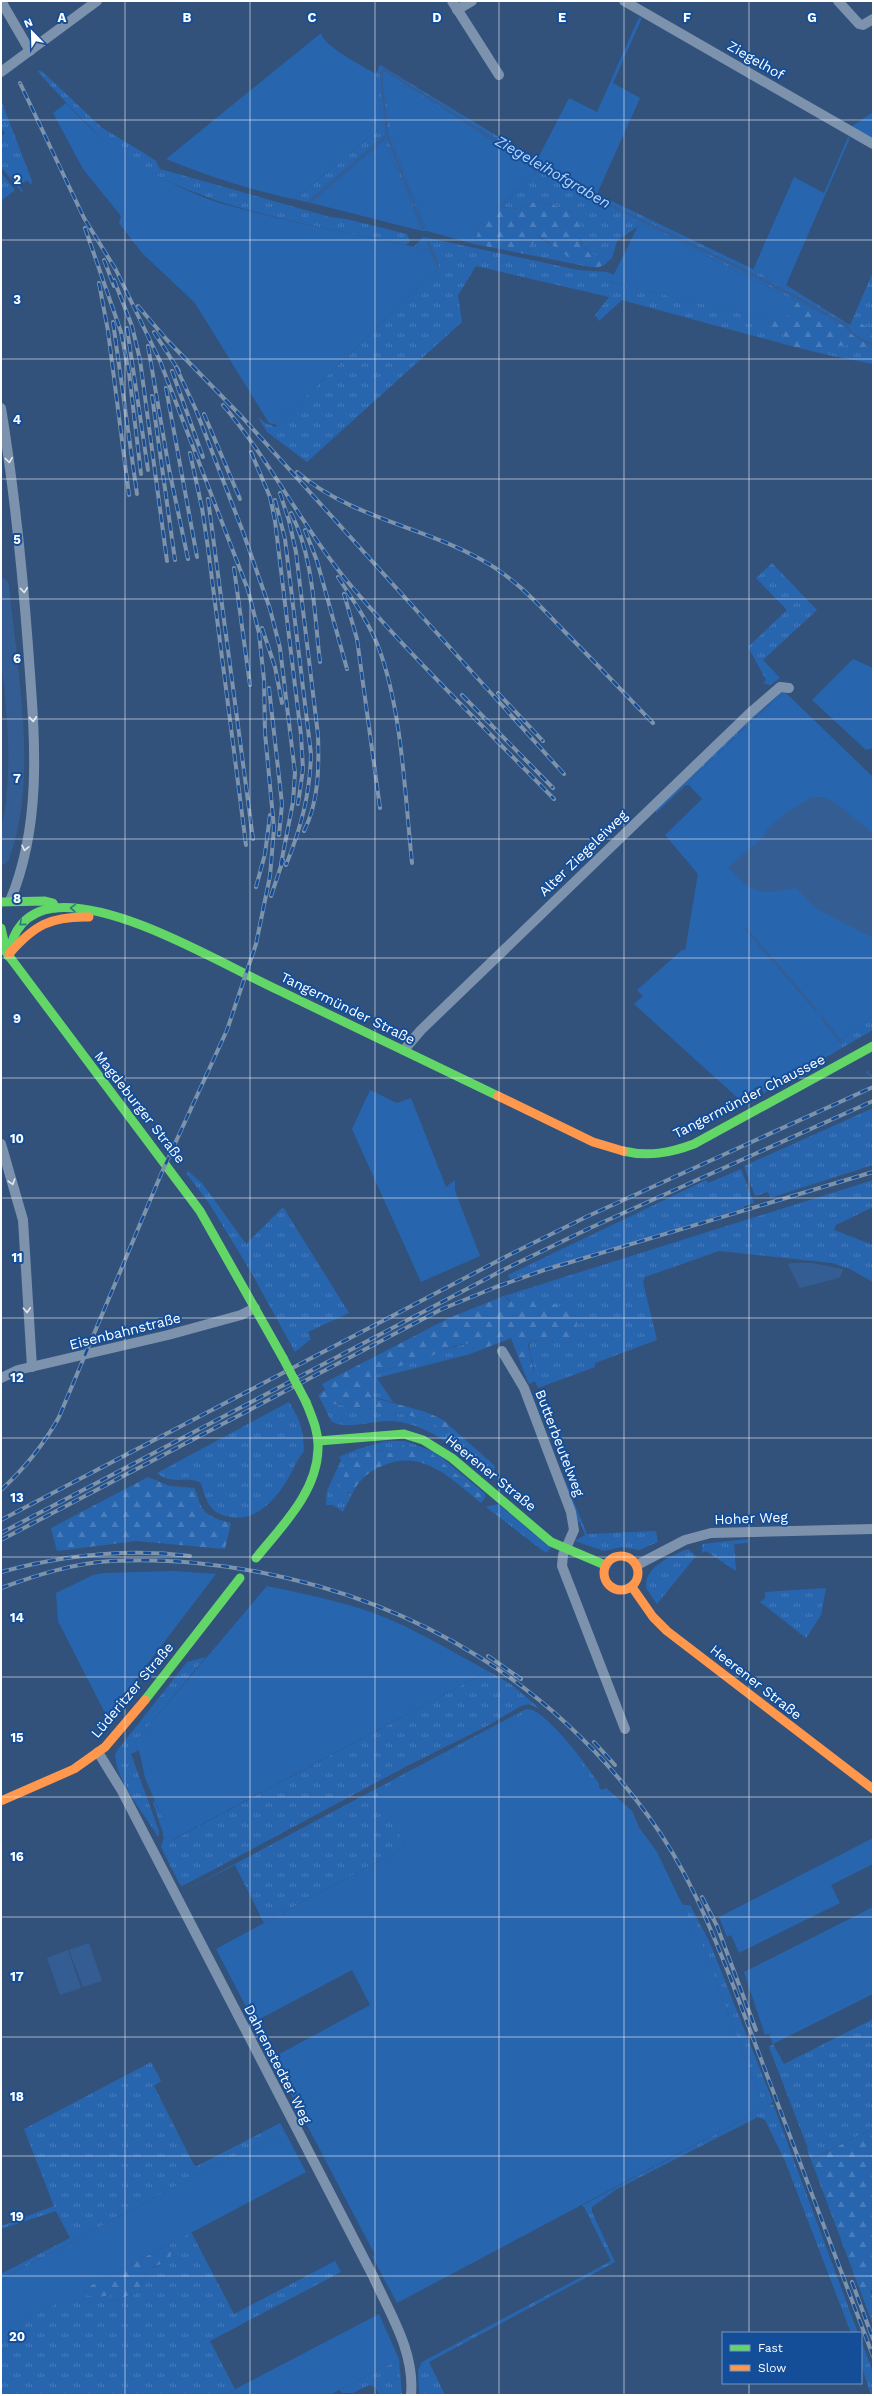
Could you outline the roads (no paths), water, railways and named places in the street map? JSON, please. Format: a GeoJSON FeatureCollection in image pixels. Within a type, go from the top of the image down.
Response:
{"type":"FeatureCollection","features":[{"type":"Feature","properties":{"kind":"main road"},"geometry":{"type":"LineString","coordinates":[[4,960],[11,937],[17,926],[36,913],[56,908],[53,903],[45,901],[6,901]]}},
{"type":"Feature","properties":{"kind":"main road","name":"Tangermünder Straße"},"geometry":{"type":"LineString","coordinates":[[56,908],[80,908],[146,927],[566,1128]]}},
{"type":"Feature","properties":{"kind":"main road","name":"Tangermünder Straße"},"geometry":{"type":"LineString","coordinates":[[4,960],[29,931],[51,920],[83,916],[117,918]]}},
{"type":"Feature","properties":{"kind":"main road","name":"Magdeburger Straße"},"geometry":{"type":"LineString","coordinates":[[1,928],[4,960],[190,1196],[210,1227],[255,1308]]}},
{"type":"Feature","properties":{"kind":"main road"},"geometry":{"type":"LineString","coordinates":[[1,946],[4,960]]}},
{"type":"Feature","properties":{"kind":"main road","name":"Tangermünder Chaussee"},"geometry":{"type":"LineString","coordinates":[[566,1128],[593,1142],[619,1150],[642,1154],[675,1150],[776,1101],[873,1046]]}},
{"type":"Feature","properties":{"kind":"main road"},"geometry":{"type":"LineString","coordinates":[[255,1308],[306,1402],[315,1421],[319,1441],[319,1465],[310,1487],[256,1558]]}},
{"type":"Feature","properties":{"kind":"main road","name":"Heerener Straße"},"geometry":{"type":"LineString","coordinates":[[319,1441],[404,1434],[423,1440],[452,1458],[551,1542],[605,1565]]}},
{"type":"Feature","properties":{"kind":"main road"},"geometry":{"type":"LineString","coordinates":[[621,1555],[630,1558],[637,1564],[638,1579],[632,1587],[622,1590],[608,1585],[604,1576],[605,1565],[611,1558],[621,1555]]}},
{"type":"Feature","properties":{"kind":"main road","name":"Lüderitzer Straße"},"geometry":{"type":"LineString","coordinates":[[1,1801],[74,1769],[98,1752],[116,1735],[148,1697],[240,1578]]}},
{"type":"Feature","properties":{"kind":"main road","name":"Heerener Straße"},"geometry":{"type":"LineString","coordinates":[[632,1587],[653,1617],[667,1631],[873,1790]]}},
{"type":"Feature","properties":{"kind":"street"},"geometry":{"type":"LineString","coordinates":[[2,1],[30,51]]}},
{"type":"Feature","properties":{"kind":"street"},"geometry":{"type":"LineString","coordinates":[[1,72],[97,1]]}},
{"type":"Feature","properties":{"kind":"street"},"geometry":{"type":"LineString","coordinates":[[452,1],[499,75]]}},
{"type":"Feature","properties":{"kind":"street"},"geometry":{"type":"LineString","coordinates":[[458,10],[472,1]]}},
{"type":"Feature","properties":{"kind":"street","name":"Ziegelhof"},"geometry":{"type":"LineString","coordinates":[[624,1],[873,144]]}},
{"type":"Feature","properties":{"kind":"street"},"geometry":{"type":"LineString","coordinates":[[838,1],[859,24],[863,25],[873,19]]}},
{"type":"Feature","properties":{"kind":"street"},"geometry":{"type":"LineString","coordinates":[[1,408],[22,571],[36,767],[31,822],[6,901]]}},
{"type":"Feature","properties":{"kind":"street","name":"Alter Ziegeleiweg"},"geometry":{"type":"LineString","coordinates":[[404,1050],[421,1030],[745,717],[775,690],[785,686],[789,688]]}},
{"type":"Feature","properties":{"kind":"street"},"geometry":{"type":"LineString","coordinates":[[1,1144],[23,1220],[32,1367]]}},
{"type":"Feature","properties":{"kind":"street","name":"Eisenbahnstraße"},"geometry":{"type":"LineString","coordinates":[[1,1378],[18,1370],[203,1326],[241,1315],[255,1308]]}},
{"type":"Feature","properties":{"kind":"street","name":"Butterbeutelweg"},"geometry":{"type":"LineString","coordinates":[[502,1350],[524,1388],[571,1512],[574,1530],[566,1549]]}},
{"type":"Feature","properties":{"kind":"street","name":"Hoher Weg"},"geometry":{"type":"LineString","coordinates":[[637,1564],[684,1540],[711,1533],[873,1529]]}},
{"type":"Feature","properties":{"kind":"street"},"geometry":{"type":"LineString","coordinates":[[566,1549],[563,1555],[562,1566],[626,1729]]}},
{"type":"Feature","properties":{"kind":"street","name":"Dahrenstedter Weg"},"geometry":{"type":"LineString","coordinates":[[98,1752],[122,1791],[373,2276],[406,2350],[411,2368],[411,2395]]}},
{"type":"Feature","properties":{"kind":"waterway","name":"Ziegeleihofgraben"},"geometry":{"type":"LineString","coordinates":[[310,201],[387,135],[381,74],[383,70],[521,156],[576,188],[786,292],[846,326],[851,333],[858,338],[873,344]]}},
{"type":"Feature","properties":{"kind":"waterway"},"geometry":{"type":"LineString","coordinates":[[387,135],[423,228]]}},
{"type":"Feature","properties":{"kind":"waterway"},"geometry":{"type":"LineString","coordinates":[[428,242],[438,266]]}},
{"type":"Feature","properties":{"kind":"waterway"},"geometry":{"type":"LineString","coordinates":[[1,586],[12,688],[16,760],[15,794],[10,827],[1,857]]}},
{"type":"Feature","properties":{"kind":"waterway"},"geometry":{"type":"LineString","coordinates":[[746,929],[816,1010]]}},
{"type":"Feature","properties":{"kind":"waterway"},"geometry":{"type":"LineString","coordinates":[[822,1018],[841,1042]]}},
{"type":"Feature","properties":{"kind":"waterway"},"geometry":{"type":"LineString","coordinates":[[867,1072],[873,1078]]}},
{"type":"Feature","properties":{"kind":"railway"},"geometry":{"type":"LineString","coordinates":[[1,1490],[33,1456],[47,1438],[59,1417],[162,1172],[227,1030],[256,944],[270,876],[274,828],[265,733],[264,680],[259,633],[248,590],[160,361],[116,270],[84,218],[20,83]]}},
{"type":"Feature","properties":{"kind":"railway"},"geometry":{"type":"LineString","coordinates":[[85,228],[121,332],[129,373],[141,474]]}},
{"type":"Feature","properties":{"kind":"railway"},"geometry":{"type":"LineString","coordinates":[[104,260],[114,286]]}},
{"type":"Feature","properties":{"kind":"railway"},"geometry":{"type":"LineString","coordinates":[[114,280],[132,326],[140,360],[167,561]]}},
{"type":"Feature","properties":{"kind":"railway"},"geometry":{"type":"LineString","coordinates":[[99,283],[108,331],[129,495]]}},
{"type":"Feature","properties":{"kind":"railway"},"geometry":{"type":"LineString","coordinates":[[138,306],[167,340],[243,418],[564,774]]}},
{"type":"Feature","properties":{"kind":"railway"},"geometry":{"type":"LineString","coordinates":[[113,322],[137,494]]}},
{"type":"Feature","properties":{"kind":"railway"},"geometry":{"type":"LineString","coordinates":[[127,328],[148,470]]}},
{"type":"Feature","properties":{"kind":"railway"},"geometry":{"type":"LineString","coordinates":[[154,332],[179,371]]}},
{"type":"Feature","properties":{"kind":"railway"},"geometry":{"type":"LineString","coordinates":[[148,346],[169,469],[188,559]]}},
{"type":"Feature","properties":{"kind":"railway"},"geometry":{"type":"LineString","coordinates":[[176,367],[196,410],[243,532],[270,609],[280,648],[295,773],[293,802],[281,864]]}},
{"type":"Feature","properties":{"kind":"railway"},"geometry":{"type":"LineString","coordinates":[[172,371],[203,457]]}},
{"type":"Feature","properties":{"kind":"railway"},"geometry":{"type":"LineString","coordinates":[[166,388],[197,557]]}},
{"type":"Feature","properties":{"kind":"railway"},"geometry":{"type":"LineString","coordinates":[[152,396],[175,560]]}},
{"type":"Feature","properties":{"kind":"railway"},"geometry":{"type":"LineString","coordinates":[[223,405],[257,449],[318,543],[352,587],[401,642],[554,799]]}},
{"type":"Feature","properties":{"kind":"railway"},"geometry":{"type":"LineString","coordinates":[[204,414],[240,499]]}},
{"type":"Feature","properties":{"kind":"railway"},"geometry":{"type":"LineString","coordinates":[[251,452],[270,497],[275,521],[301,735],[303,769],[298,804]]}},
{"type":"Feature","properties":{"kind":"railway"},"geometry":{"type":"LineString","coordinates":[[190,453],[202,508],[208,548],[246,845]]}},
{"type":"Feature","properties":{"kind":"railway"},"geometry":{"type":"LineString","coordinates":[[297,472],[318,488],[340,500],[363,511],[459,548],[494,567],[536,602],[653,723]]}},
{"type":"Feature","properties":{"kind":"railway"},"geometry":{"type":"LineString","coordinates":[[280,493],[289,521],[296,552],[318,735],[317,784],[313,808],[304,831]]}},
{"type":"Feature","properties":{"kind":"railway"},"geometry":{"type":"LineString","coordinates":[[208,499],[253,839]]}},
{"type":"Feature","properties":{"kind":"railway"},"geometry":{"type":"LineString","coordinates":[[275,500],[285,539],[311,754],[309,783],[304,811],[286,865]]}},
{"type":"Feature","properties":{"kind":"railway"},"geometry":{"type":"LineString","coordinates":[[291,513],[299,530],[309,567],[320,662]]}},
{"type":"Feature","properties":{"kind":"railway"},"geometry":{"type":"LineString","coordinates":[[305,530],[317,561],[347,669]]}},
{"type":"Feature","properties":{"kind":"railway"},"geometry":{"type":"LineString","coordinates":[[234,568],[250,685]]}},
{"type":"Feature","properties":{"kind":"railway"},"geometry":{"type":"LineString","coordinates":[[338,577],[370,628],[386,670],[397,724],[401,753],[412,863]]}},
{"type":"Feature","properties":{"kind":"railway"},"geometry":{"type":"LineString","coordinates":[[344,594],[357,639],[380,808]]}},
{"type":"Feature","properties":{"kind":"railway"},"geometry":{"type":"LineString","coordinates":[[262,628],[275,667],[282,703]]}},
{"type":"Feature","properties":{"kind":"railway"},"geometry":{"type":"LineString","coordinates":[[269,688],[282,804],[279,835]]}},
{"type":"Feature","properties":{"kind":"railway"},"geometry":{"type":"LineString","coordinates":[[498,693],[543,741]]}},
{"type":"Feature","properties":{"kind":"railway"},"geometry":{"type":"LineString","coordinates":[[462,695],[553,788]]}},
{"type":"Feature","properties":{"kind":"railway"},"geometry":{"type":"LineString","coordinates":[[256,887],[265,854],[270,815]]}},
{"type":"Feature","properties":{"kind":"railway"},"geometry":{"type":"LineString","coordinates":[[271,896],[283,860]]}},
{"type":"Feature","properties":{"kind":"railway"},"geometry":{"type":"LineString","coordinates":[[1,1520],[511,1254],[586,1217],[873,1087]]}},
{"type":"Feature","properties":{"kind":"railway"},"geometry":{"type":"LineString","coordinates":[[1,1533],[505,1269],[590,1228],[873,1101]]}},
{"type":"Feature","properties":{"kind":"railway"},"geometry":{"type":"LineString","coordinates":[[1,1540],[442,1309],[496,1287],[544,1270],[873,1172]]}},
{"type":"Feature","properties":{"kind":"railway"},"geometry":{"type":"LineString","coordinates":[[1,1572],[71,1557],[118,1553],[190,1556]]}},
{"type":"Feature","properties":{"kind":"railway"},"geometry":{"type":"LineString","coordinates":[[1,1588],[42,1574],[70,1567],[98,1562],[131,1560],[186,1562],[222,1566],[259,1572],[318,1586],[374,1605],[427,1628],[478,1656],[526,1689],[570,1727],[611,1770],[649,1817],[674,1855],[695,1894],[730,1977],[873,2356]]}},
{"type":"Feature","properties":{"kind":"railway"},"geometry":{"type":"LineString","coordinates":[[488,1656],[521,1679]]}},
{"type":"Feature","properties":{"kind":"railway"},"geometry":{"type":"LineString","coordinates":[[594,1742],[615,1765]]}},
{"type":"Feature","properties":{"kind":"railway"},"geometry":{"type":"LineString","coordinates":[[702,1897],[717,1926],[756,2030]]}},
{"type":"Feature","properties":{"kind":"railway"},"geometry":{"type":"LineString","coordinates":[[852,2282],[873,2339]]}}]}
